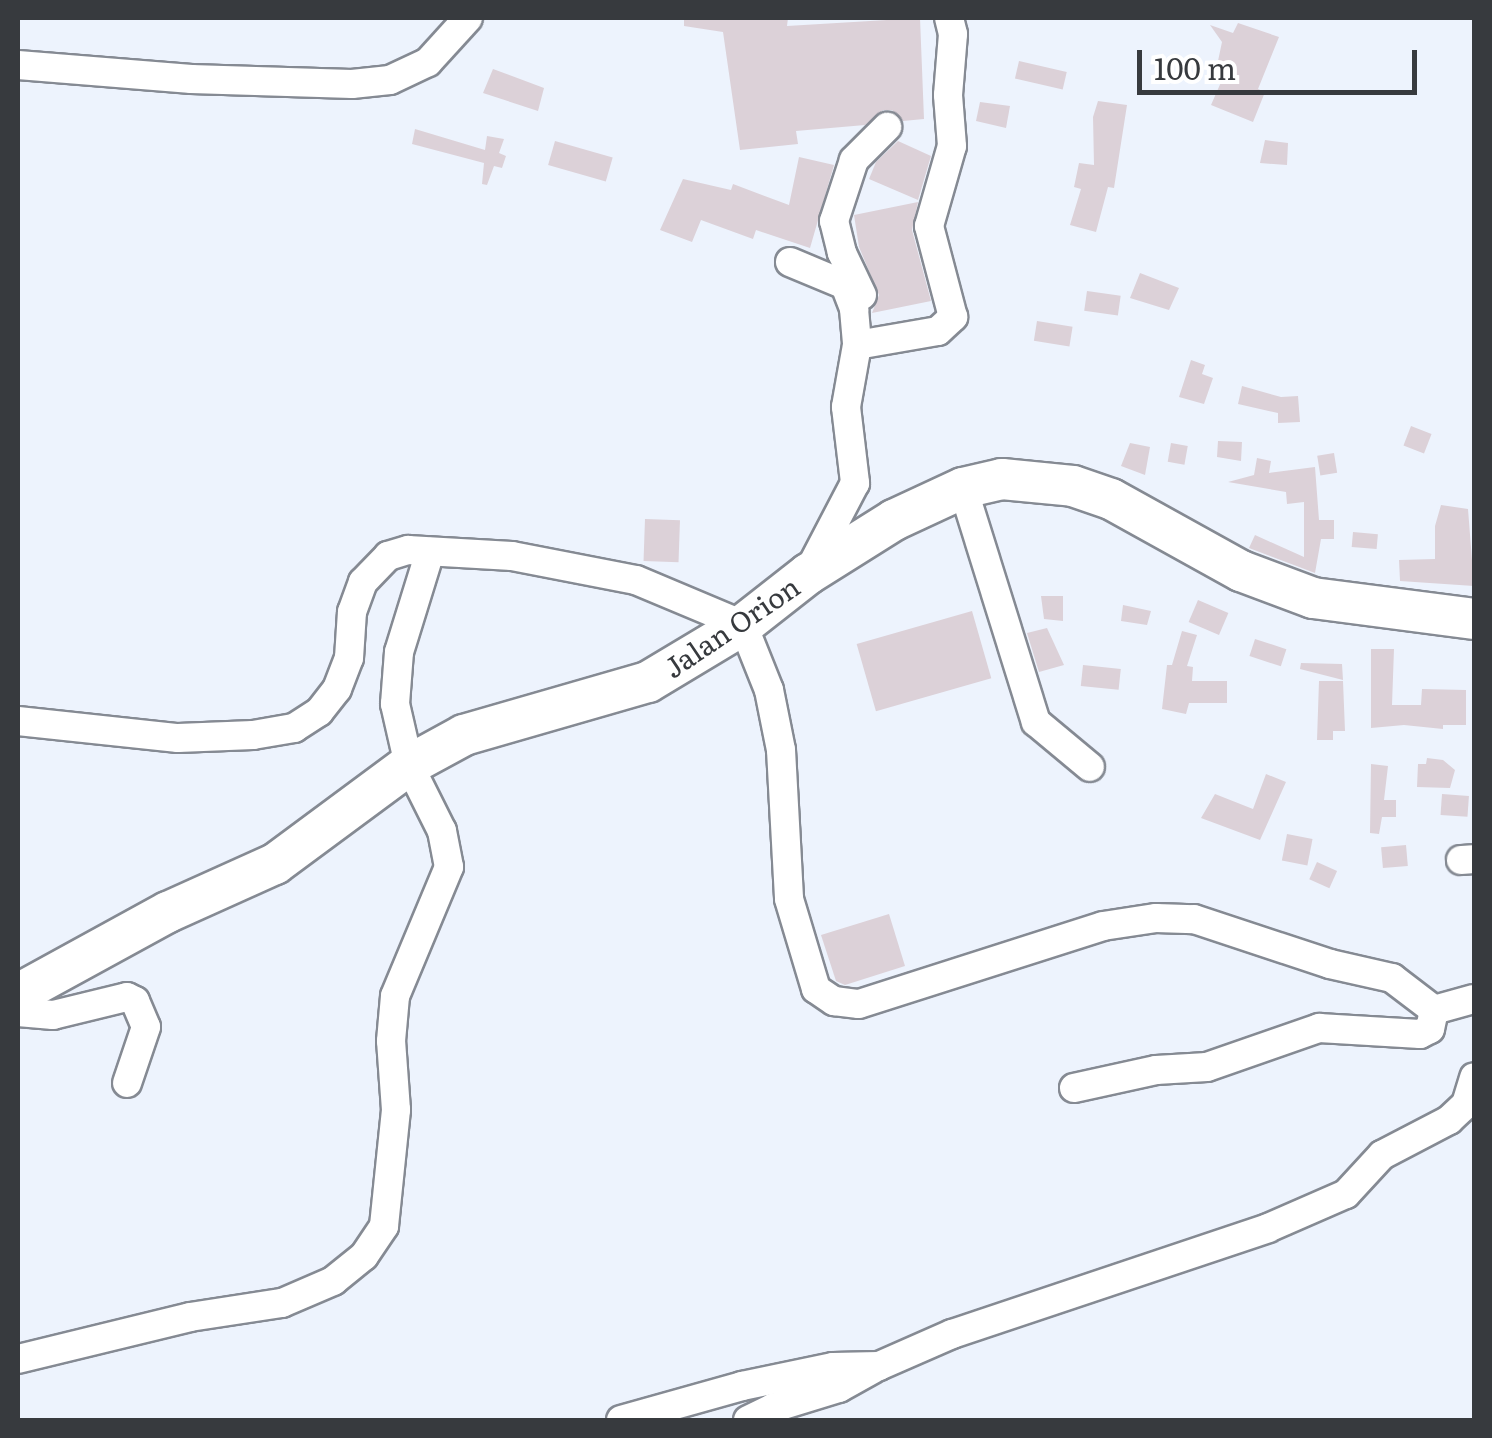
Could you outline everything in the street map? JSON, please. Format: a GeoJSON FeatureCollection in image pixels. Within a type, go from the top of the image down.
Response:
{"type":"FeatureCollection","features":[{"type":"Feature","properties":{"kind":"highway","name":"Jalan Orion"},"geometry":{"type":"LineString","coordinates":[[18,994],[168,912],[275,864],[409,765],[464,734],[648,682],[743,625],[808,574],[894,520],[962,488],[1002,479],[1072,486],[1111,499],[1241,571],[1314,598],[1474,619]]}},
{"type":"Feature","properties":{"kind":"street"},"geometry":{"type":"LineString","coordinates":[[18,65],[191,79],[352,84],[390,80],[428,62],[468,18]]}},
{"type":"Feature","properties":{"kind":"street"},"geometry":{"type":"LineString","coordinates":[[856,337],[938,331],[953,317],[929,226],[952,146],[948,95],[953,34],[948,18]]}},
{"type":"Feature","properties":{"kind":"street"},"geometry":{"type":"LineString","coordinates":[[808,574],[856,483],[846,407],[856,337],[865,309],[834,220],[854,160],[886,127]]}},
{"type":"Feature","properties":{"kind":"street"},"geometry":{"type":"LineString","coordinates":[[790,262],[845,284],[856,337]]}},
{"type":"Feature","properties":{"kind":"street"},"geometry":{"type":"LineString","coordinates":[[962,488],[1036,722],[1090,767]]}},
{"type":"Feature","properties":{"kind":"street"},"geometry":{"type":"LineString","coordinates":[[18,721],[178,738],[253,735],[294,728],[319,712],[337,689],[348,658],[352,612],[363,582],[388,556],[408,550],[512,556],[636,580],[743,625],[769,690],[781,750],[789,899],[816,989],[834,1000],[859,1004],[1103,926],[1194,919],[1330,964],[1392,978],[1424,998],[1434,1010]]}},
{"type":"Feature","properties":{"kind":"street"},"geometry":{"type":"LineString","coordinates":[[18,1359],[190,1317],[282,1303],[333,1281],[364,1256],[384,1226],[396,1110],[394,996],[449,867],[442,831],[409,765],[394,704],[398,652],[430,552]]}},
{"type":"Feature","properties":{"kind":"street"},"geometry":{"type":"LineString","coordinates":[[18,1012],[53,1016],[127,997],[135,1000],[146,1026],[127,1084]]}},
{"type":"Feature","properties":{"kind":"street"},"geometry":{"type":"LineString","coordinates":[[1434,1010],[1474,999]]}},
{"type":"Feature","properties":{"kind":"street"},"geometry":{"type":"LineString","coordinates":[[1074,1088],[1123,1075],[1207,1067],[1319,1028],[1420,1034],[1430,1029],[1434,1010]]}},
{"type":"Feature","properties":{"kind":"street"},"geometry":{"type":"LineString","coordinates":[[748,1420],[772,1408],[839,1388],[952,1334],[1186,1258],[1346,1194],[1382,1154],[1449,1120],[1466,1104],[1474,1076]]}},
{"type":"Feature","properties":{"kind":"street"},"geometry":{"type":"LineString","coordinates":[[621,1420],[778,1378],[832,1367],[879,1366]]}},
{"type":"Feature","properties":{"kind":"building"},"geometry":{"type":"Polygon","coordinates":[[[684,18],[788,18],[787,26],[920,18],[924,119],[903,121],[892,110],[883,110],[865,125],[796,131],[798,144],[740,150],[723,32],[684,26],[684,18]]]}},
{"type":"Feature","properties":{"kind":"building"},"geometry":{"type":"Polygon","coordinates":[[[1238,23],[1279,37],[1258,89],[1265,92],[1253,122],[1211,105],[1229,64],[1218,61],[1222,42],[1210,25],[1233,33],[1238,23]]]}},
{"type":"Feature","properties":{"kind":"building"},"geometry":{"type":"Polygon","coordinates":[[[1019,61],[1067,72],[1063,90],[1015,79],[1019,61]]]}},
{"type":"Feature","properties":{"kind":"building"},"geometry":{"type":"Polygon","coordinates":[[[493,69],[544,88],[538,111],[483,93],[493,69]]]}},
{"type":"Feature","properties":{"kind":"building"},"geometry":{"type":"Polygon","coordinates":[[[1098,101],[1127,105],[1114,188],[1108,187],[1096,232],[1070,225],[1081,189],[1074,187],[1079,163],[1094,165],[1093,117],[1098,101]]]}},
{"type":"Feature","properties":{"kind":"building"},"geometry":{"type":"Polygon","coordinates":[[[980,102],[1010,106],[1006,128],[976,121],[980,102]]]}},
{"type":"Feature","properties":{"kind":"building"},"geometry":{"type":"Polygon","coordinates":[[[415,129],[485,150],[487,136],[504,139],[499,153],[506,156],[502,168],[494,166],[487,185],[482,184],[484,163],[412,144],[415,129]]]}},
{"type":"Feature","properties":{"kind":"building"},"geometry":{"type":"Polygon","coordinates":[[[1265,140],[1288,143],[1287,165],[1260,163],[1265,140]]]}},
{"type":"Feature","properties":{"kind":"building"},"geometry":{"type":"Polygon","coordinates":[[[555,141],[613,158],[606,182],[548,165],[555,141]]]}},
{"type":"Feature","properties":{"kind":"building"},"geometry":{"type":"Polygon","coordinates":[[[898,141],[931,156],[918,200],[869,179],[876,162],[898,141]]]}},
{"type":"Feature","properties":{"kind":"building"},"geometry":{"type":"Polygon","coordinates":[[[799,157],[834,165],[810,248],[756,230],[753,239],[701,220],[692,242],[660,230],[683,179],[731,190],[733,184],[789,205],[799,157]]]}},
{"type":"Feature","properties":{"kind":"building"},"geometry":{"type":"Polygon","coordinates":[[[918,202],[912,230],[931,301],[872,313],[879,295],[859,247],[854,215],[918,202]]]}},
{"type":"Feature","properties":{"kind":"building"},"geometry":{"type":"Polygon","coordinates":[[[1140,273],[1179,288],[1169,310],[1130,298],[1140,273]]]}},
{"type":"Feature","properties":{"kind":"building"},"geometry":{"type":"Polygon","coordinates":[[[1087,291],[1121,296],[1118,316],[1084,311],[1087,291]]]}},
{"type":"Feature","properties":{"kind":"building"},"geometry":{"type":"Polygon","coordinates":[[[1037,321],[1073,327],[1069,346],[1034,341],[1037,321]]]}},
{"type":"Feature","properties":{"kind":"building"},"geometry":{"type":"Polygon","coordinates":[[[1191,360],[1205,365],[1202,374],[1213,378],[1204,404],[1179,397],[1191,360]]]}},
{"type":"Feature","properties":{"kind":"building"},"geometry":{"type":"Polygon","coordinates":[[[1242,386],[1281,397],[1298,396],[1300,422],[1278,423],[1278,413],[1238,404],[1242,386]]]}},
{"type":"Feature","properties":{"kind":"building"},"geometry":{"type":"Polygon","coordinates":[[[1411,426],[1432,434],[1424,453],[1403,446],[1411,426]]]}},
{"type":"Feature","properties":{"kind":"building"},"geometry":{"type":"Polygon","coordinates":[[[1218,441],[1242,442],[1241,461],[1217,457],[1218,441]]]}},
{"type":"Feature","properties":{"kind":"building"},"geometry":{"type":"Polygon","coordinates":[[[1130,443],[1150,447],[1145,475],[1121,466],[1130,443]]]}},
{"type":"Feature","properties":{"kind":"building"},"geometry":{"type":"Polygon","coordinates":[[[1171,443],[1188,446],[1184,465],[1168,462],[1171,443]]]}},
{"type":"Feature","properties":{"kind":"building"},"geometry":{"type":"Polygon","coordinates":[[[1334,453],[1337,473],[1320,475],[1317,456],[1334,453]]]}},
{"type":"Feature","properties":{"kind":"building"},"geometry":{"type":"Polygon","coordinates":[[[1257,458],[1271,461],[1269,473],[1315,467],[1319,520],[1334,520],[1334,539],[1321,539],[1315,573],[1249,548],[1255,535],[1304,557],[1304,502],[1287,504],[1286,492],[1228,482],[1254,475],[1257,458]]]}},
{"type":"Feature","properties":{"kind":"building"},"geometry":{"type":"Polygon","coordinates":[[[1441,505],[1468,509],[1474,586],[1400,581],[1399,560],[1435,559],[1435,526],[1441,505]]]}},
{"type":"Feature","properties":{"kind":"building"},"geometry":{"type":"Polygon","coordinates":[[[645,519],[680,520],[679,562],[644,561],[645,519]]]}},
{"type":"Feature","properties":{"kind":"building"},"geometry":{"type":"Polygon","coordinates":[[[1353,532],[1378,534],[1377,549],[1352,547],[1353,532]]]}},
{"type":"Feature","properties":{"kind":"building"},"geometry":{"type":"Polygon","coordinates":[[[1041,596],[1063,596],[1063,621],[1044,619],[1041,596]]]}},
{"type":"Feature","properties":{"kind":"building"},"geometry":{"type":"Polygon","coordinates":[[[1198,600],[1228,613],[1219,635],[1189,622],[1198,600]]]}},
{"type":"Feature","properties":{"kind":"building"},"geometry":{"type":"Polygon","coordinates":[[[1123,605],[1151,611],[1147,625],[1121,621],[1123,605]]]}},
{"type":"Feature","properties":{"kind":"building"},"geometry":{"type":"Polygon","coordinates":[[[972,611],[991,678],[876,711],[857,644],[972,611]]]}},
{"type":"Feature","properties":{"kind":"building"},"geometry":{"type":"Polygon","coordinates":[[[1047,628],[1064,665],[1039,672],[1027,633],[1047,628]]]}},
{"type":"Feature","properties":{"kind":"building"},"geometry":{"type":"Polygon","coordinates":[[[1182,631],[1197,635],[1187,666],[1193,667],[1192,681],[1227,681],[1227,703],[1189,703],[1186,714],[1162,709],[1167,665],[1172,665],[1182,631]]]}},
{"type":"Feature","properties":{"kind":"building"},"geometry":{"type":"Polygon","coordinates":[[[1255,639],[1286,649],[1281,666],[1249,656],[1255,639]]]}},
{"type":"Feature","properties":{"kind":"building"},"geometry":{"type":"Polygon","coordinates":[[[1371,649],[1394,649],[1392,705],[1421,705],[1422,689],[1466,690],[1466,725],[1443,725],[1443,729],[1404,725],[1371,728],[1371,649]]]}},
{"type":"Feature","properties":{"kind":"building"},"geometry":{"type":"Polygon","coordinates":[[[1301,663],[1342,664],[1343,680],[1300,669],[1301,663]]]}},
{"type":"Feature","properties":{"kind":"building"},"geometry":{"type":"Polygon","coordinates":[[[1083,665],[1121,669],[1119,690],[1081,686],[1083,665]]]}},
{"type":"Feature","properties":{"kind":"building"},"geometry":{"type":"Polygon","coordinates":[[[1319,681],[1343,681],[1345,731],[1333,731],[1333,740],[1317,740],[1319,681]]]}},
{"type":"Feature","properties":{"kind":"building"},"geometry":{"type":"Polygon","coordinates":[[[1427,758],[1443,760],[1455,770],[1450,788],[1417,787],[1418,764],[1426,764],[1427,758]]]}},
{"type":"Feature","properties":{"kind":"building"},"geometry":{"type":"Polygon","coordinates":[[[1371,764],[1388,766],[1384,800],[1396,800],[1396,817],[1382,817],[1379,834],[1370,833],[1371,764]]]}},
{"type":"Feature","properties":{"kind":"building"},"geometry":{"type":"Polygon","coordinates":[[[1266,774],[1286,782],[1260,840],[1201,818],[1215,794],[1253,809],[1266,774]]]}},
{"type":"Feature","properties":{"kind":"building"},"geometry":{"type":"Polygon","coordinates":[[[1442,794],[1469,796],[1467,817],[1441,815],[1442,794]]]}},
{"type":"Feature","properties":{"kind":"building"},"geometry":{"type":"Polygon","coordinates":[[[1287,834],[1313,839],[1307,865],[1282,861],[1287,834]]]}},
{"type":"Feature","properties":{"kind":"building"},"geometry":{"type":"Polygon","coordinates":[[[1406,845],[1408,866],[1383,868],[1381,847],[1406,845]]]}},
{"type":"Feature","properties":{"kind":"building"},"geometry":{"type":"Polygon","coordinates":[[[1317,862],[1337,871],[1329,888],[1309,879],[1317,862]]]}},
{"type":"Feature","properties":{"kind":"building"},"geometry":{"type":"Polygon","coordinates":[[[889,914],[905,966],[845,985],[836,981],[821,935],[889,914]]]}}]}
